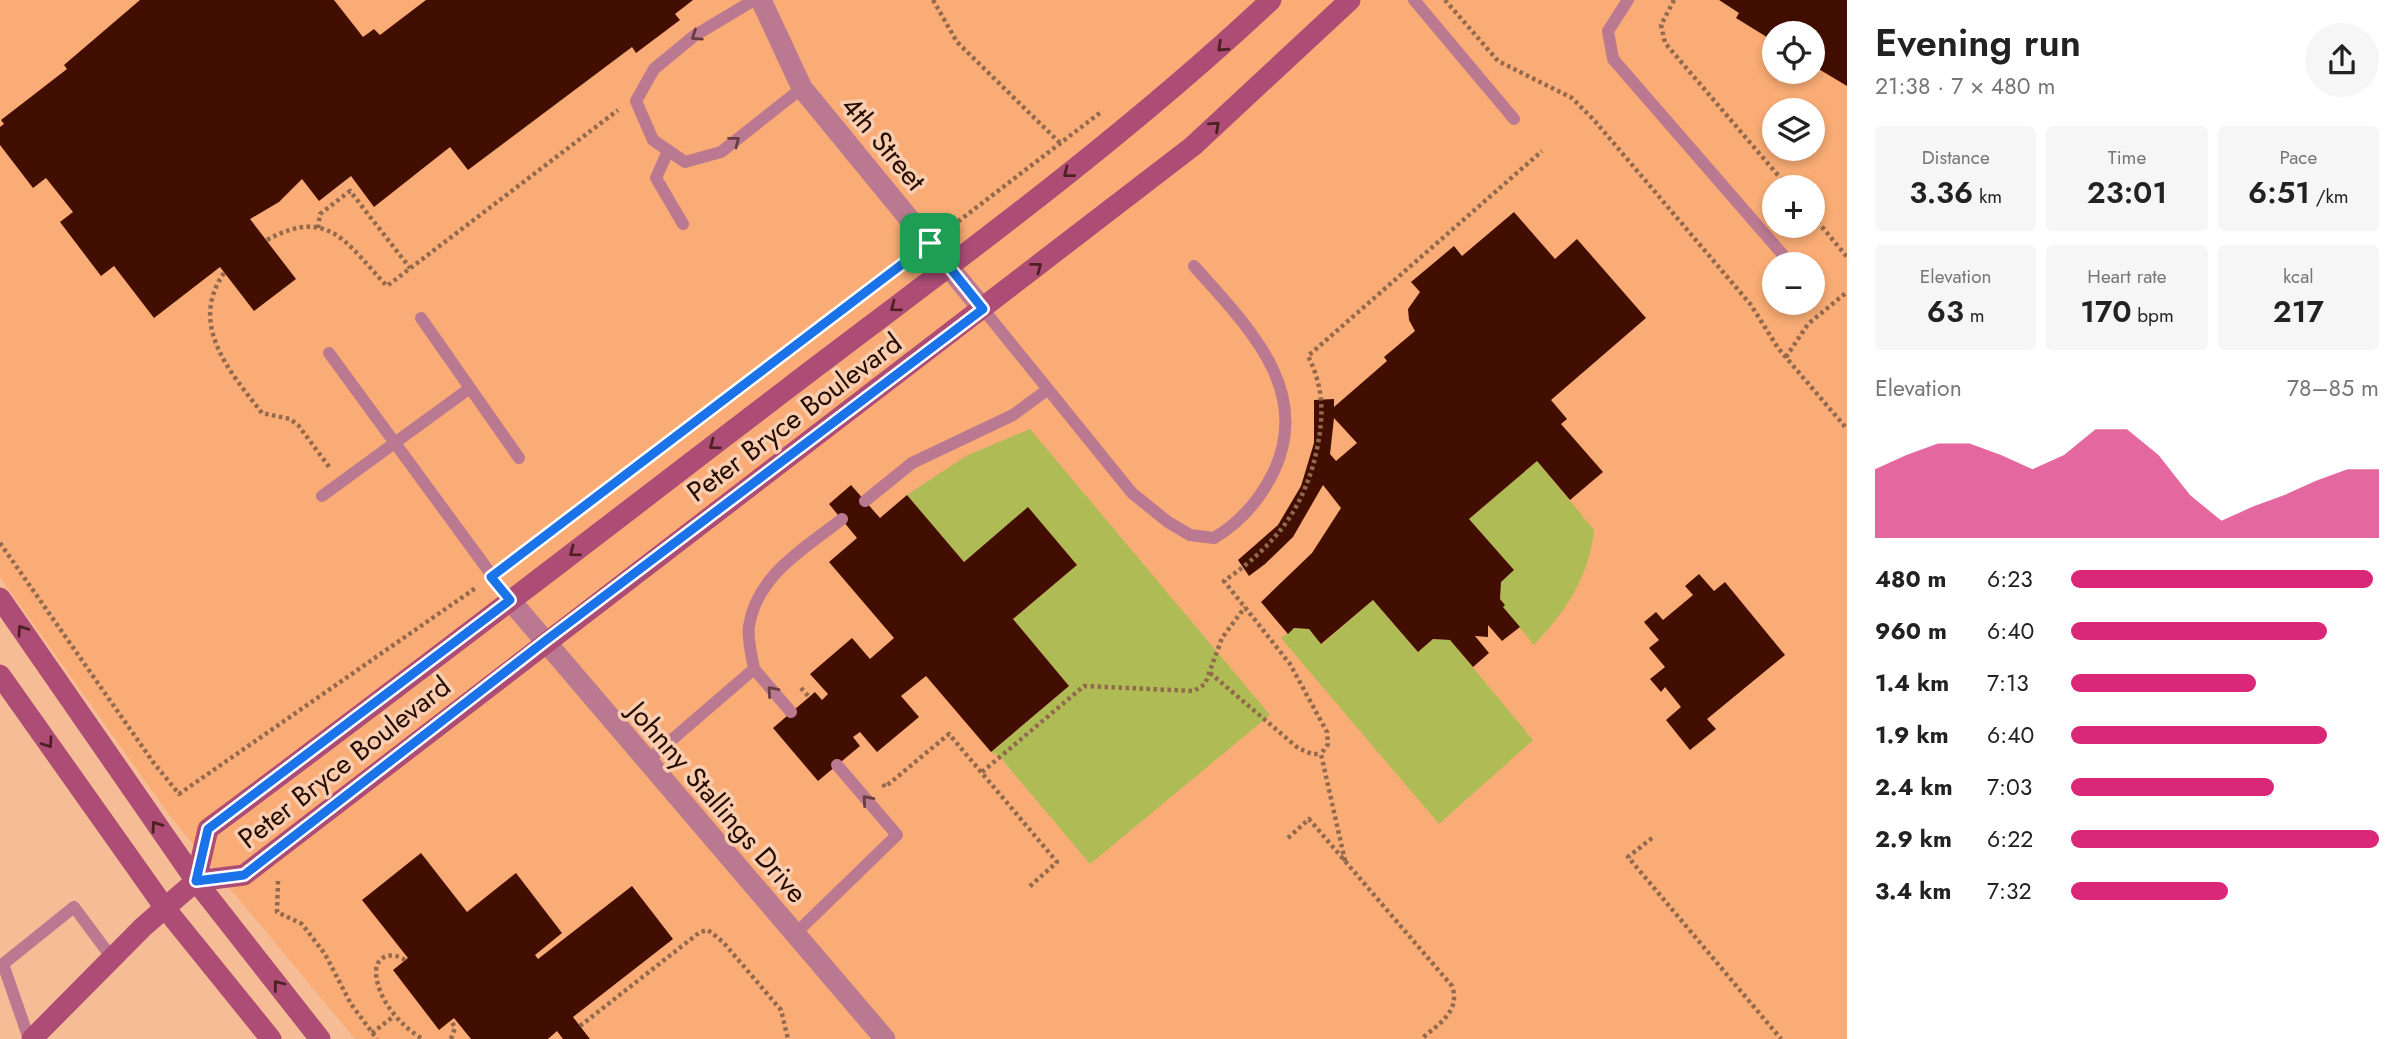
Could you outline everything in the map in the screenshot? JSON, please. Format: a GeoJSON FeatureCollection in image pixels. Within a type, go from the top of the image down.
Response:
{"type":"FeatureCollection","features":[{"type":"Feature","properties":{"kind":"street","name":"4th Street"},"geometry":{"type":"LineString","coordinates":[[761,0],[802,88],[983,309]]}},
{"type":"Feature","properties":{"kind":"street","name":"Peter Bryce Boulevard"},"geometry":{"type":"LineString","coordinates":[[1272,0],[1122,131],[949,266],[208,829],[196,881],[244,875],[545,641],[1193,146],[1350,0]]}},
{"type":"Feature","properties":{"kind":"street"},"geometry":{"type":"LineString","coordinates":[[0,598],[196,881],[320,1039]]}},
{"type":"Feature","properties":{"kind":"street","name":"Johnny Stallings Drive"},"geometry":{"type":"LineString","coordinates":[[510,600],[885,1039]]}},
{"type":"Feature","properties":{"kind":"street"},"geometry":{"type":"LineString","coordinates":[[0,675],[165,908],[269,1038]]}},
{"type":"Feature","properties":{"kind":"street"},"geometry":{"type":"LineString","coordinates":[[30,1039],[112,958],[196,881]]}},
{"type":"Feature","properties":{"kind":"lane"},"geometry":{"type":"LineString","coordinates":[[754,0],[694,36],[654,69],[636,101],[653,140],[685,162],[721,152],[802,88]]}},
{"type":"Feature","properties":{"kind":"lane"},"geometry":{"type":"LineString","coordinates":[[1414,0],[1514,118]]}},
{"type":"Feature","properties":{"kind":"lane"},"geometry":{"type":"LineString","coordinates":[[1628,0],[1608,31],[1613,59],[1781,252]]}},
{"type":"Feature","properties":{"kind":"lane"},"geometry":{"type":"LineString","coordinates":[[667,151],[656,178],[683,224]]}},
{"type":"Feature","properties":{"kind":"lane"},"geometry":{"type":"LineString","coordinates":[[983,309],[1132,493],[1168,522],[1191,535],[1214,538],[1237,525],[1265,489],[1282,454],[1287,417],[1280,381],[1256,337],[1194,265]]}},
{"type":"Feature","properties":{"kind":"lane"},"geometry":{"type":"LineString","coordinates":[[421,318],[519,458]]}},
{"type":"Feature","properties":{"kind":"lane"},"geometry":{"type":"LineString","coordinates":[[329,353],[510,600]]}},
{"type":"Feature","properties":{"kind":"lane"},"geometry":{"type":"LineString","coordinates":[[323,496],[470,388]]}},
{"type":"Feature","properties":{"kind":"lane"},"geometry":{"type":"LineString","coordinates":[[865,501],[912,463],[1013,415],[1047,390]]}},
{"type":"Feature","properties":{"kind":"lane"},"geometry":{"type":"LineString","coordinates":[[791,712],[754,669],[749,628],[761,587],[842,519]]}},
{"type":"Feature","properties":{"kind":"lane"},"geometry":{"type":"LineString","coordinates":[[646,762],[754,669]]}},
{"type":"Feature","properties":{"kind":"lane"},"geometry":{"type":"LineString","coordinates":[[795,933],[897,835],[837,765]]}},
{"type":"Feature","properties":{"kind":"lane"},"geometry":{"type":"LineString","coordinates":[[30,1039],[3,964],[74,907],[112,958]]}},
{"type":"Feature","properties":{"kind":"path"},"geometry":{"type":"LineString","coordinates":[[933,0],[957,42],[1060,143]]}},
{"type":"Feature","properties":{"kind":"path"},"geometry":{"type":"LineString","coordinates":[[1445,0],[1498,61],[1572,98],[1594,120],[1751,305],[1786,357],[1847,429]]}},
{"type":"Feature","properties":{"kind":"path"},"geometry":{"type":"LineString","coordinates":[[1674,0],[1661,25],[1665,43],[1778,175]]}},
{"type":"Feature","properties":{"kind":"path"},"geometry":{"type":"LineString","coordinates":[[267,240],[298,227],[318,228],[349,243],[387,286],[624,105]]}},
{"type":"Feature","properties":{"kind":"path"},"geometry":{"type":"LineString","coordinates":[[0,543],[178,794],[491,577],[1103,110]]}},
{"type":"Feature","properties":{"kind":"path"},"geometry":{"type":"LineString","coordinates":[[1345,861],[1321,754],[1328,744],[1327,732],[1306,689],[1224,581],[1250,563],[1298,508],[1315,458],[1323,402],[1318,376],[1308,356],[1542,151]]}},
{"type":"Feature","properties":{"kind":"path"},"geometry":{"type":"LineString","coordinates":[[318,228],[320,214],[350,191],[410,268]]}},
{"type":"Feature","properties":{"kind":"path"},"geometry":{"type":"LineString","coordinates":[[1825,230],[1847,257]]}},
{"type":"Feature","properties":{"kind":"path"},"geometry":{"type":"LineString","coordinates":[[224,273],[214,287],[209,313],[212,340],[261,413],[290,419],[298,425],[341,483]]}},
{"type":"Feature","properties":{"kind":"path"},"geometry":{"type":"LineString","coordinates":[[1786,357],[1808,324],[1847,292]]}},
{"type":"Feature","properties":{"kind":"path"},"geometry":{"type":"LineString","coordinates":[[982,772],[1084,685],[1194,691],[1205,684],[1222,638],[1245,607]]}},
{"type":"Feature","properties":{"kind":"path"},"geometry":{"type":"LineString","coordinates":[[1210,673],[1298,748],[1312,754],[1321,754]]}},
{"type":"Feature","properties":{"kind":"path"},"geometry":{"type":"LineString","coordinates":[[801,688],[809,697]]}},
{"type":"Feature","properties":{"kind":"path"},"geometry":{"type":"LineString","coordinates":[[877,778],[885,787],[949,734],[1057,862],[1028,888]]}},
{"type":"Feature","properties":{"kind":"path"},"geometry":{"type":"LineString","coordinates":[[1288,838],[1309,819],[1452,986],[1454,1004],[1449,1014],[1421,1039]]}},
{"type":"Feature","properties":{"kind":"path"},"geometry":{"type":"LineString","coordinates":[[1652,838],[1629,857],[1781,1039]]}},
{"type":"Feature","properties":{"kind":"path"},"geometry":{"type":"LineString","coordinates":[[287,919],[302,924],[325,954],[351,1004],[377,1039]]}},
{"type":"Feature","properties":{"kind":"path"},"geometry":{"type":"LineString","coordinates":[[580,1026],[700,932],[708,930],[723,942],[781,1010],[788,1039]]}},
{"type":"Feature","properties":{"kind":"path"},"geometry":{"type":"LineString","coordinates":[[405,960],[391,955],[378,963],[376,973],[394,1016],[423,1039]]}},
{"type":"Feature","properties":{"kind":"path"},"geometry":{"type":"LineString","coordinates":[[372,1033],[394,1016]]}},
{"type":"Feature","properties":{"kind":"path"},"geometry":{"type":"LineString","coordinates":[[451,1020],[455,1028],[451,1039]]}},
{"type":"Feature","properties":{"kind":"shaded area"},"geometry":{"type":"Polygon","coordinates":[[[0,0],[1847,0],[1847,1039],[355,1039],[170,816],[0,577],[0,0]]]}},
{"type":"Feature","properties":{"kind":"green space"},"geometry":{"type":"Polygon","coordinates":[[[1030,429],[1270,715],[1090,864],[1000,757],[991,752],[1069,686],[1013,619],[1077,565],[1028,508],[964,562],[907,495],[966,456],[1030,429]]]}},
{"type":"Feature","properties":{"kind":"green space"},"geometry":{"type":"Polygon","coordinates":[[[1537,461],[1594,530],[1587,563],[1574,592],[1534,645],[1503,607],[1505,605],[1500,599],[1501,582],[1513,570],[1469,519],[1537,461]]]}},
{"type":"Feature","properties":{"kind":"green space"},"geometry":{"type":"Polygon","coordinates":[[[1373,600],[1418,652],[1433,639],[1450,640],[1533,740],[1439,824],[1281,638],[1294,628],[1309,629],[1322,644],[1373,600]]]}},
{"type":"Feature","properties":{"kind":"building"},"geometry":{"type":"Polygon","coordinates":[[[140,0],[334,0],[363,37],[374,29],[380,35],[426,0],[693,0],[675,14],[680,20],[636,53],[632,47],[468,170],[450,147],[374,207],[351,176],[319,201],[302,179],[279,202],[250,219],[296,279],[254,311],[220,267],[154,318],[114,266],[101,276],[60,222],[73,212],[46,178],[33,188],[0,145],[0,127],[4,124],[1,120],[67,69],[64,65],[140,0]]]}},
{"type":"Feature","properties":{"kind":"building"},"geometry":{"type":"Polygon","coordinates":[[[1719,0],[1847,0],[1847,86],[1825,73],[1825,21],[1762,21],[1762,34],[1736,18],[1739,13],[1719,0]]]}},
{"type":"Feature","properties":{"kind":"building"},"geometry":{"type":"Polygon","coordinates":[[[1514,212],[1555,259],[1577,239],[1646,318],[1551,400],[1567,419],[1561,424],[1603,472],[1570,500],[1537,461],[1469,519],[1514,570],[1501,582],[1500,599],[1505,605],[1503,607],[1520,627],[1502,641],[1488,625],[1488,637],[1475,636],[1489,653],[1473,667],[1450,640],[1433,639],[1418,652],[1373,600],[1321,644],[1309,629],[1294,628],[1288,634],[1261,602],[1312,553],[1341,508],[1323,485],[1293,537],[1265,564],[1249,576],[1238,560],[1278,525],[1301,486],[1314,443],[1314,400],[1334,399],[1334,407],[1387,361],[1384,357],[1415,331],[1409,320],[1408,309],[1420,292],[1411,282],[1454,246],[1462,256],[1514,212]],[[1334,418],[1330,454],[1336,461],[1357,443],[1334,418]]]}},
{"type":"Feature","properties":{"kind":"building"},"geometry":{"type":"Polygon","coordinates":[[[851,485],[880,518],[907,495],[964,562],[1028,507],[1077,565],[1013,619],[1069,686],[991,752],[926,676],[901,696],[919,717],[877,752],[860,732],[853,737],[860,746],[818,781],[773,728],[815,692],[822,700],[828,694],[810,674],[852,638],[870,659],[894,638],[829,562],[857,538],[829,504],[851,485]]]}},
{"type":"Feature","properties":{"kind":"building"},"geometry":{"type":"Polygon","coordinates":[[[1699,574],[1714,591],[1725,582],[1785,655],[1707,719],[1716,729],[1690,750],[1666,720],[1681,707],[1665,687],[1661,692],[1650,679],[1665,667],[1649,648],[1659,640],[1644,622],[1656,612],[1663,620],[1693,595],[1685,586],[1699,574]]]}},
{"type":"Feature","properties":{"kind":"building"},"geometry":{"type":"Polygon","coordinates":[[[421,853],[467,912],[516,873],[562,933],[535,955],[538,959],[632,886],[673,939],[573,1017],[590,1039],[563,1039],[557,1031],[548,1039],[471,1039],[454,1018],[439,1030],[393,970],[408,958],[362,900],[421,853]]]}},
{"type":"Feature","properties":{"kind":"route"},"geometry":{"type":"LineString","coordinates":[[930,243],[983,309],[545,641],[244,875],[196,881],[208,829],[510,600],[491,577],[930,243]]}}]}
